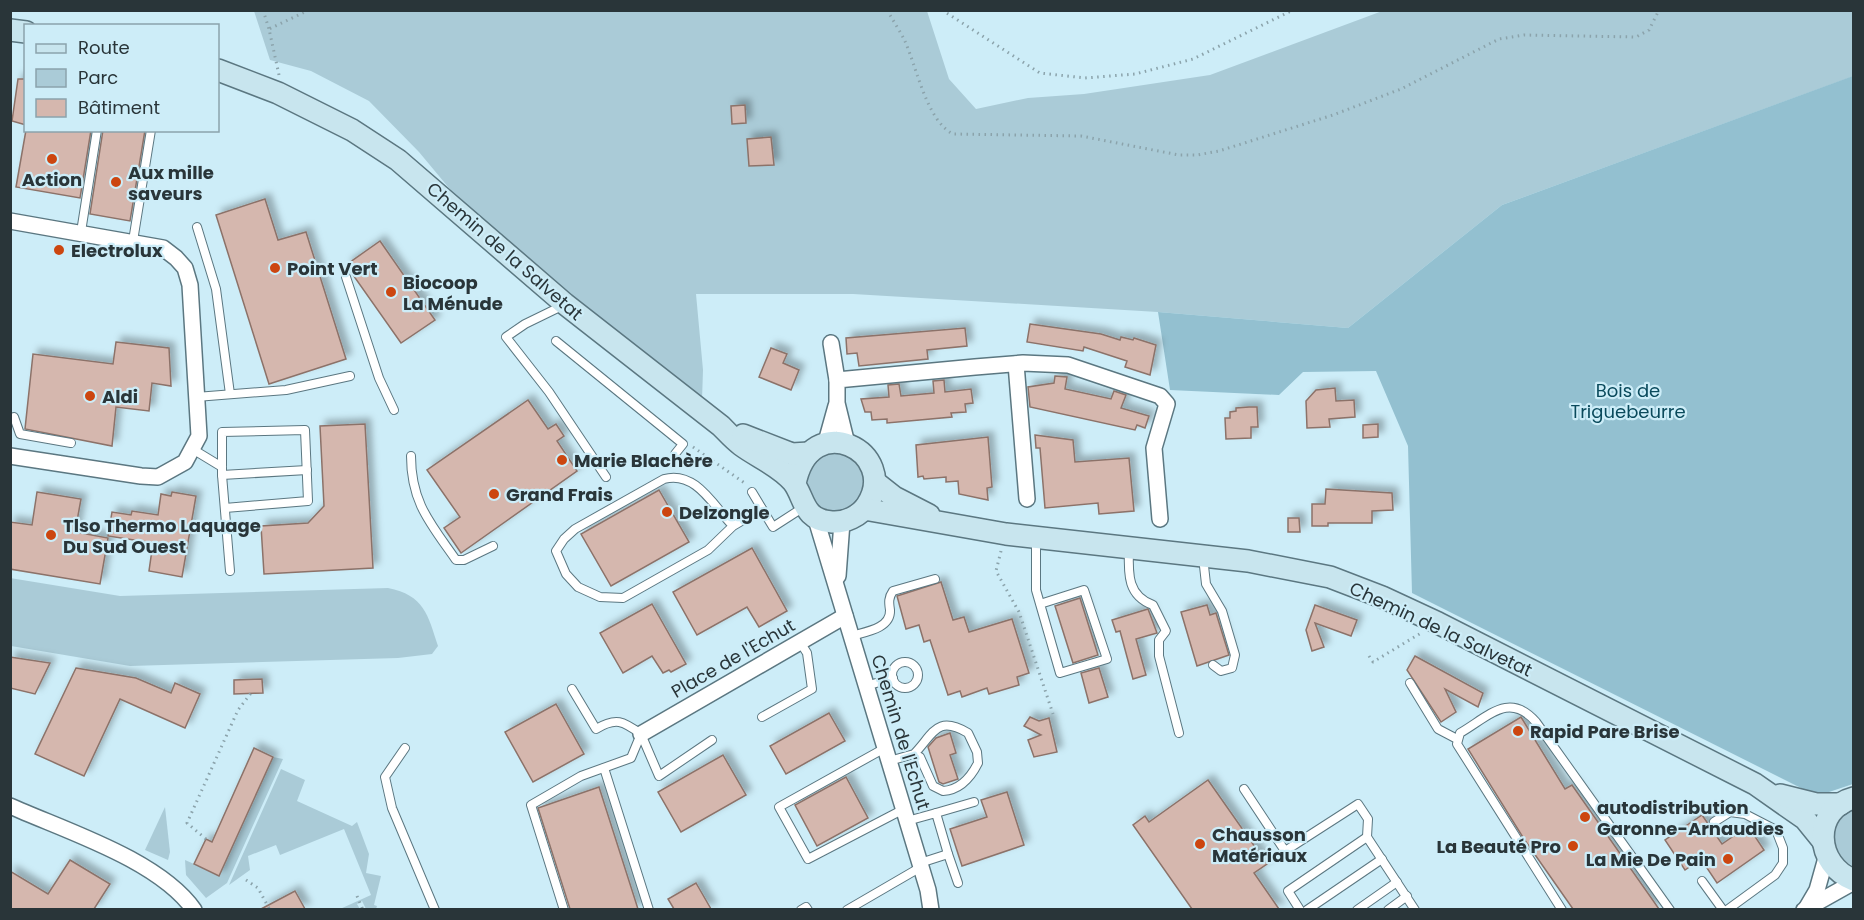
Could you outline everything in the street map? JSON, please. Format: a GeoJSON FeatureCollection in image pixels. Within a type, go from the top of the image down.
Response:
{"type":"FeatureCollection","features":[{"type":"Feature","properties":{"kind":"main road","name":"Chemin de la Salvetat"},"geometry":{"type":"LineString","coordinates":[[219,70],[281,94],[352,130],[398,160],[566,304],[720,426],[739,444],[784,473],[795,484],[810,512]]}},
{"type":"Feature","properties":{"kind":"main road","name":"Chemin de la Salvetat"},"geometry":{"type":"LineString","coordinates":[[720,426],[792,454],[818,447],[848,444]]}},
{"type":"Feature","properties":{"kind":"main road"},"geometry":{"type":"LineString","coordinates":[[810,512],[829,522],[842,522],[864,509],[870,499],[875,482],[871,466],[864,454],[848,444]]}},
{"type":"Feature","properties":{"kind":"main road"},"geometry":{"type":"LineString","coordinates":[[795,484],[802,460],[818,447]]}},
{"type":"Feature","properties":{"kind":"main road","name":"Chemin de la Salvetat"},"geometry":{"type":"LineString","coordinates":[[875,482],[894,497],[945,524]]}},
{"type":"Feature","properties":{"kind":"main road","name":"Chemin de la Salvetat"},"geometry":{"type":"LineString","coordinates":[[864,509],[1006,534],[1203,556],[1330,577],[1382,597],[1438,623],[1770,793],[1805,819],[1840,874],[1854,881]]}},
{"type":"Feature","properties":{"kind":"main road","name":"Chemin de la Salvetat"},"geometry":{"type":"LineString","coordinates":[[1770,793],[1816,804],[1847,801]]}},
{"type":"Feature","properties":{"kind":"main road"},"geometry":{"type":"LineString","coordinates":[[1824,849],[1825,823],[1847,801]]}},
{"type":"Feature","properties":{"kind":"street"},"geometry":{"type":"LineString","coordinates":[[10,221],[163,248],[185,268],[190,285],[199,436],[194,450],[175,470],[158,477],[10,456]]}},
{"type":"Feature","properties":{"kind":"street"},"geometry":{"type":"LineString","coordinates":[[831,343],[837,380],[837,403],[848,444]]}},
{"type":"Feature","properties":{"kind":"street"},"geometry":{"type":"LineString","coordinates":[[837,380],[1016,364],[1068,365],[1160,396],[1167,404],[1154,448],[1160,519]]}},
{"type":"Feature","properties":{"kind":"street"},"geometry":{"type":"LineString","coordinates":[[1016,364],[1028,499]]}},
{"type":"Feature","properties":{"kind":"street"},"geometry":{"type":"LineString","coordinates":[[818,447],[837,403]]}},
{"type":"Feature","properties":{"kind":"street","name":"Chemin de l'Echut"},"geometry":{"type":"LineString","coordinates":[[810,512],[838,585],[845,616],[928,890],[931,909]]}},
{"type":"Feature","properties":{"kind":"street","name":"Chemin de l'Echut"},"geometry":{"type":"LineString","coordinates":[[838,585],[842,522]]}},
{"type":"Feature","properties":{"kind":"street","name":"Place de l'Echut"},"geometry":{"type":"LineString","coordinates":[[641,734],[845,616]]}},
{"type":"Feature","properties":{"kind":"street"},"geometry":{"type":"LineString","coordinates":[[10,806],[147,867],[171,883],[194,909]]}},
{"type":"Feature","properties":{"kind":"street"},"geometry":{"type":"LineString","coordinates":[[1807,909],[1817,890],[1824,849]]}},
{"type":"Feature","properties":{"kind":"street"},"geometry":{"type":"LineString","coordinates":[[1807,909],[1854,881]]}},
{"type":"Feature","properties":{"kind":"street","name":"Chemin de l'Echut"},"geometry":{"type":"LineString","coordinates":[[928,890],[938,909]]}},
{"type":"Feature","properties":{"kind":"lane"},"geometry":{"type":"LineString","coordinates":[[81,232],[97,132]]}},
{"type":"Feature","properties":{"kind":"lane"},"geometry":{"type":"LineString","coordinates":[[133,241],[151,132]]}},
{"type":"Feature","properties":{"kind":"lane"},"geometry":{"type":"LineString","coordinates":[[196,227],[216,289],[230,394]]}},
{"type":"Feature","properties":{"kind":"lane"},"geometry":{"type":"LineString","coordinates":[[346,277],[378,378],[394,410]]}},
{"type":"Feature","properties":{"kind":"lane"},"geometry":{"type":"LineString","coordinates":[[566,304],[525,324],[506,337],[549,392],[606,477]]}},
{"type":"Feature","properties":{"kind":"lane"},"geometry":{"type":"LineString","coordinates":[[556,341],[683,444],[675,454]]}},
{"type":"Feature","properties":{"kind":"lane"},"geometry":{"type":"LineString","coordinates":[[196,397],[286,390],[350,376]]}},
{"type":"Feature","properties":{"kind":"lane"},"geometry":{"type":"LineString","coordinates":[[14,417],[20,434],[71,443]]}},
{"type":"Feature","properties":{"kind":"lane"},"geometry":{"type":"LineString","coordinates":[[225,508],[308,501],[305,430],[222,432],[222,471],[230,571]]}},
{"type":"Feature","properties":{"kind":"lane"},"geometry":{"type":"LineString","coordinates":[[194,450],[222,471],[307,470]]}},
{"type":"Feature","properties":{"kind":"lane"},"geometry":{"type":"LineString","coordinates":[[411,456],[411,482],[423,512],[456,560],[464,560],[494,546]]}},
{"type":"Feature","properties":{"kind":"lane"},"geometry":{"type":"LineString","coordinates":[[733,526],[704,492],[686,480],[675,476],[664,479],[575,529],[564,538],[556,551],[566,574],[578,587],[600,597],[623,598],[708,550],[733,526],[762,509]]}},
{"type":"Feature","properties":{"kind":"lane"},"geometry":{"type":"LineString","coordinates":[[752,492],[773,526],[810,512]]}},
{"type":"Feature","properties":{"kind":"lane"},"geometry":{"type":"LineString","coordinates":[[1036,537],[1036,590],[1040,604],[1060,673],[1107,659],[1084,590],[1040,604]]}},
{"type":"Feature","properties":{"kind":"lane"},"geometry":{"type":"LineString","coordinates":[[1129,548],[1128,571],[1136,595],[1143,602],[1153,605],[1166,631],[1159,640],[1159,656],[1179,733]]}},
{"type":"Feature","properties":{"kind":"lane"},"geometry":{"type":"LineString","coordinates":[[1203,556],[1206,584],[1222,611],[1235,655],[1232,668],[1226,671],[1221,671],[1213,665]]}},
{"type":"Feature","properties":{"kind":"lane"},"geometry":{"type":"LineString","coordinates":[[851,636],[876,628],[886,622],[890,615],[889,598],[893,591],[935,579]]}},
{"type":"Feature","properties":{"kind":"lane"},"geometry":{"type":"LineString","coordinates":[[762,717],[812,689],[807,653],[800,642]]}},
{"type":"Feature","properties":{"kind":"lane"},"geometry":{"type":"LineString","coordinates":[[866,686],[893,678]]}},
{"type":"Feature","properties":{"kind":"lane"},"geometry":{"type":"LineString","coordinates":[[1410,683],[1438,729],[1457,739]]}},
{"type":"Feature","properties":{"kind":"lane"},"geometry":{"type":"LineString","coordinates":[[572,689],[596,729],[609,721],[626,724],[641,734],[659,776],[712,740]]}},
{"type":"Feature","properties":{"kind":"lane"},"geometry":{"type":"LineString","coordinates":[[1562,909],[1457,744],[1460,734],[1507,706],[1525,711],[1579,780],[1670,909]]}},
{"type":"Feature","properties":{"kind":"lane"},"geometry":{"type":"LineString","coordinates":[[914,754],[934,729],[951,726],[969,733],[977,752],[978,763],[974,772],[958,787],[949,791],[937,791],[920,757],[914,754],[887,755],[779,807],[808,859],[905,815],[936,813],[974,802]]}},
{"type":"Feature","properties":{"kind":"lane"},"geometry":{"type":"LineString","coordinates":[[564,909],[531,805],[581,776],[631,758],[641,734]]}},
{"type":"Feature","properties":{"kind":"lane"},"geometry":{"type":"LineString","coordinates":[[405,748],[385,777],[392,808],[435,909]]}},
{"type":"Feature","properties":{"kind":"lane"},"geometry":{"type":"LineString","coordinates":[[604,768],[649,909]]}},
{"type":"Feature","properties":{"kind":"lane"},"geometry":{"type":"LineString","coordinates":[[1244,789],[1285,851],[1358,804],[1368,819],[1367,837],[1415,909]]}},
{"type":"Feature","properties":{"kind":"lane"},"geometry":{"type":"LineString","coordinates":[[1702,881],[1725,909],[1775,875],[1783,863],[1783,848],[1776,830],[1745,814],[1730,812],[1714,822]]}},
{"type":"Feature","properties":{"kind":"lane"},"geometry":{"type":"LineString","coordinates":[[936,813],[958,883]]}},
{"type":"Feature","properties":{"kind":"lane"},"geometry":{"type":"LineString","coordinates":[[1300,909],[1288,891],[1367,837]]}},
{"type":"Feature","properties":{"kind":"lane"},"geometry":{"type":"LineString","coordinates":[[847,909],[920,865],[948,854]]}},
{"type":"Feature","properties":{"kind":"lane"},"geometry":{"type":"LineString","coordinates":[[1307,909],[1382,859]]}},
{"type":"Feature","properties":{"kind":"lane"},"geometry":{"type":"LineString","coordinates":[[1357,909],[1397,882]]}},
{"type":"Feature","properties":{"kind":"lane"},"geometry":{"type":"LineString","coordinates":[[1388,909],[1407,896]]}},
{"type":"Feature","properties":{"kind":"lane"},"geometry":{"type":"LineString","coordinates":[[801,909],[806,907],[808,909]]}},
{"type":"Feature","properties":{"kind":"path"},"geometry":{"type":"LineString","coordinates":[[263,10],[269,29],[281,94]]}},
{"type":"Feature","properties":{"kind":"path"},"geometry":{"type":"LineString","coordinates":[[269,29],[309,10]]}},
{"type":"Feature","properties":{"kind":"path"},"geometry":{"type":"LineString","coordinates":[[887,10],[904,40],[934,114],[945,130],[953,135],[1081,136],[1179,155],[1219,151],[1333,115],[1401,89],[1499,39],[1524,35],[1635,38],[1649,30],[1659,10]]}},
{"type":"Feature","properties":{"kind":"path"},"geometry":{"type":"LineString","coordinates":[[942,10],[1040,73],[1086,78],[1135,74],[1193,59],[1292,11]]}},
{"type":"Feature","properties":{"kind":"path"},"geometry":{"type":"LineString","coordinates":[[683,444],[689,445],[746,483],[752,492]]}},
{"type":"Feature","properties":{"kind":"path"},"geometry":{"type":"LineString","coordinates":[[1006,534],[996,571],[1019,612],[1053,714]]}},
{"type":"Feature","properties":{"kind":"path"},"geometry":{"type":"LineString","coordinates":[[1369,656],[1373,662],[1438,623]]}},
{"type":"Feature","properties":{"kind":"path"},"geometry":{"type":"LineString","coordinates":[[206,839],[188,823],[238,710],[251,693]]}},
{"type":"Feature","properties":{"kind":"path"},"geometry":{"type":"LineString","coordinates":[[246,880],[258,888],[270,909]]}},
{"type":"Feature","properties":{"kind":"path"},"geometry":{"type":"LineString","coordinates":[[357,896],[363,909]]}},
{"type":"Feature","properties":{"kind":"green space"},"geometry":{"type":"Polygon","coordinates":[[[1385,10],[1853,11],[1854,76],[1502,205],[1348,328],[1158,312],[853,294],[696,294],[703,370],[702,400],[590,312],[509,243],[449,188],[419,152],[369,101],[311,71],[270,60],[254,11],[927,11],[949,79],[976,109],[1028,98],[1084,94],[1210,75],[1385,10]]]}},
{"type":"Feature","properties":{"kind":"green space","name":"Bois de Triguebeurre"},"geometry":{"type":"Polygon","coordinates":[[[1853,76],[1853,784],[1817,796],[1412,593],[1408,446],[1376,371],[1303,372],[1279,395],[1170,390],[1158,312],[1348,328],[1502,205],[1853,76]]]}},
{"type":"Feature","properties":{"kind":"green space"},"geometry":{"type":"Polygon","coordinates":[[[830,453],[850,454],[866,475],[861,501],[845,511],[834,513],[824,510],[815,503],[808,483],[810,472],[817,462],[830,453]]]}},
{"type":"Feature","properties":{"kind":"green space"},"geometry":{"type":"Polygon","coordinates":[[[10,578],[120,596],[388,588],[400,591],[417,601],[427,616],[438,646],[432,654],[398,658],[130,666],[11,646],[10,578]]]}},
{"type":"Feature","properties":{"kind":"green space"},"geometry":{"type":"Polygon","coordinates":[[[273,757],[283,759],[227,883],[206,898],[186,875],[185,860],[219,875],[273,757]]]}},
{"type":"Feature","properties":{"kind":"green space"},"geometry":{"type":"Polygon","coordinates":[[[281,769],[305,780],[297,801],[352,826],[357,822],[369,854],[366,873],[381,876],[374,905],[377,906],[376,909],[366,909],[362,901],[357,904],[360,909],[340,909],[371,895],[344,829],[280,855],[276,845],[248,856],[250,870],[229,885],[281,769]]]}},
{"type":"Feature","properties":{"kind":"green space"},"geometry":{"type":"Polygon","coordinates":[[[165,807],[170,852],[168,860],[145,850],[165,807]]]}},
{"type":"Feature","properties":{"kind":"green space"},"geometry":{"type":"Polygon","coordinates":[[[1853,810],[1853,866],[1839,853],[1834,838],[1839,822],[1853,810]]]}},
{"type":"Feature","properties":{"kind":"building","name":"Action"},"geometry":{"type":"Polygon","coordinates":[[[18,79],[24,79],[24,124],[12,121],[18,79]]]}},
{"type":"Feature","properties":{"kind":"building"},"geometry":{"type":"Polygon","coordinates":[[[745,105],[746,123],[732,124],[731,106],[745,105]]]}},
{"type":"Feature","properties":{"kind":"building","name":"Action"},"geometry":{"type":"Polygon","coordinates":[[[26,132],[91,132],[80,198],[16,187],[26,132]]]}},
{"type":"Feature","properties":{"kind":"building","name":"Aux mille saveurs"},"geometry":{"type":"Polygon","coordinates":[[[103,132],[145,132],[130,221],[90,214],[103,132]]]}},
{"type":"Feature","properties":{"kind":"building"},"geometry":{"type":"Polygon","coordinates":[[[771,137],[774,165],[749,166],[747,139],[771,137]]]}},
{"type":"Feature","properties":{"kind":"building","name":"Point Vert"},"geometry":{"type":"Polygon","coordinates":[[[265,199],[278,240],[306,232],[346,359],[269,384],[216,215],[265,199]]]}},
{"type":"Feature","properties":{"kind":"building","name":"Biocoop La Ménude"},"geometry":{"type":"Polygon","coordinates":[[[380,241],[435,320],[401,343],[346,265],[380,241]]]}},
{"type":"Feature","properties":{"kind":"building"},"geometry":{"type":"Polygon","coordinates":[[[1030,324],[1101,334],[1120,340],[1121,337],[1133,340],[1134,338],[1156,345],[1150,375],[1125,367],[1127,361],[1084,347],[1083,351],[1027,342],[1030,324]]]}},
{"type":"Feature","properties":{"kind":"building"},"geometry":{"type":"Polygon","coordinates":[[[965,328],[967,346],[927,350],[928,359],[859,366],[857,353],[847,354],[846,338],[965,328]]]}},
{"type":"Feature","properties":{"kind":"building","name":"Aldi"},"geometry":{"type":"Polygon","coordinates":[[[116,342],[169,348],[171,386],[152,383],[149,411],[116,407],[112,446],[25,429],[33,354],[113,364],[116,342]]]}},
{"type":"Feature","properties":{"kind":"building"},"geometry":{"type":"Polygon","coordinates":[[[771,348],[787,354],[783,363],[799,370],[791,390],[759,377],[771,348]]]}},
{"type":"Feature","properties":{"kind":"building"},"geometry":{"type":"Polygon","coordinates":[[[1055,376],[1067,377],[1065,389],[1111,399],[1114,391],[1126,395],[1121,408],[1149,416],[1145,428],[1137,425],[1135,430],[1030,407],[1028,387],[1054,383],[1055,376]]]}},
{"type":"Feature","properties":{"kind":"building"},"geometry":{"type":"Polygon","coordinates":[[[944,380],[945,392],[971,389],[973,403],[965,404],[966,412],[951,413],[952,417],[887,423],[887,419],[872,420],[871,412],[865,412],[861,399],[889,397],[888,385],[899,384],[901,396],[934,393],[933,381],[944,380]]]}},
{"type":"Feature","properties":{"kind":"building"},"geometry":{"type":"Polygon","coordinates":[[[1335,388],[1336,401],[1354,400],[1355,417],[1329,419],[1330,427],[1307,428],[1306,401],[1316,390],[1335,388]]]}},
{"type":"Feature","properties":{"kind":"building","name":"Grand Frais"},"geometry":{"type":"Polygon","coordinates":[[[528,400],[548,429],[556,424],[564,436],[557,441],[577,471],[461,553],[444,528],[460,517],[427,470],[528,400]]]}},
{"type":"Feature","properties":{"kind":"building"},"geometry":{"type":"Polygon","coordinates":[[[1257,407],[1258,427],[1251,427],[1251,438],[1226,439],[1225,418],[1230,418],[1230,412],[1236,411],[1236,408],[1257,407]]]}},
{"type":"Feature","properties":{"kind":"building"},"geometry":{"type":"Polygon","coordinates":[[[365,424],[373,568],[264,574],[261,526],[308,523],[324,506],[320,426],[365,424]]]}},
{"type":"Feature","properties":{"kind":"building"},"geometry":{"type":"Polygon","coordinates":[[[1378,424],[1378,437],[1363,438],[1363,425],[1378,424]]]}},
{"type":"Feature","properties":{"kind":"building"},"geometry":{"type":"Polygon","coordinates":[[[1035,435],[1073,440],[1075,462],[1129,458],[1134,511],[1099,514],[1098,503],[1045,508],[1040,448],[1036,448],[1035,435]]]}},
{"type":"Feature","properties":{"kind":"building"},"geometry":{"type":"Polygon","coordinates":[[[988,437],[992,487],[987,488],[988,500],[959,494],[958,481],[946,482],[946,477],[924,479],[923,476],[918,477],[916,445],[988,437]]]}},
{"type":"Feature","properties":{"kind":"building"},"geometry":{"type":"Polygon","coordinates":[[[1326,489],[1392,493],[1393,510],[1372,511],[1372,523],[1328,523],[1328,526],[1312,526],[1312,504],[1325,504],[1326,489]]]}},
{"type":"Feature","properties":{"kind":"building"},"geometry":{"type":"Polygon","coordinates":[[[659,490],[689,542],[611,586],[581,534],[659,490]]]}},
{"type":"Feature","properties":{"kind":"building","name":"Tlso Thermo Laquage Du Sud Ouest"},"geometry":{"type":"Polygon","coordinates":[[[37,492],[81,499],[75,532],[108,538],[100,584],[10,569],[10,522],[32,525],[37,492]]]}},
{"type":"Feature","properties":{"kind":"building"},"geometry":{"type":"Polygon","coordinates":[[[172,492],[196,496],[182,577],[149,571],[153,543],[108,536],[112,512],[131,515],[132,511],[158,515],[161,494],[171,496],[172,492]]]}},
{"type":"Feature","properties":{"kind":"building"},"geometry":{"type":"Polygon","coordinates":[[[1288,518],[1299,518],[1300,532],[1288,532],[1288,518]]]}},
{"type":"Feature","properties":{"kind":"building"},"geometry":{"type":"Polygon","coordinates":[[[752,548],[787,611],[759,627],[747,607],[697,635],[673,592],[752,548]]]}},
{"type":"Feature","properties":{"kind":"building"},"geometry":{"type":"Polygon","coordinates":[[[941,582],[953,620],[964,617],[969,632],[1012,619],[1029,673],[1017,677],[1019,685],[989,694],[987,688],[962,697],[960,691],[948,695],[930,640],[924,642],[919,625],[906,629],[897,596],[941,582]]]}},
{"type":"Feature","properties":{"kind":"building"},"geometry":{"type":"Polygon","coordinates":[[[1080,598],[1098,655],[1073,663],[1055,606],[1080,598]]]}},
{"type":"Feature","properties":{"kind":"building"},"geometry":{"type":"Polygon","coordinates":[[[652,604],[686,664],[671,672],[669,670],[663,673],[652,656],[623,673],[600,633],[652,604]]]}},
{"type":"Feature","properties":{"kind":"building"},"geometry":{"type":"Polygon","coordinates":[[[1207,605],[1210,615],[1216,613],[1229,655],[1197,666],[1181,612],[1207,605]]]}},
{"type":"Feature","properties":{"kind":"building"},"geometry":{"type":"Polygon","coordinates":[[[1315,605],[1357,620],[1351,636],[1315,623],[1324,647],[1312,651],[1306,630],[1315,605]]]}},
{"type":"Feature","properties":{"kind":"building"},"geometry":{"type":"Polygon","coordinates":[[[1148,609],[1157,633],[1136,639],[1146,675],[1133,679],[1120,631],[1116,632],[1112,620],[1148,609]]]}},
{"type":"Feature","properties":{"kind":"building"},"geometry":{"type":"Polygon","coordinates":[[[1415,656],[1483,693],[1478,707],[1445,689],[1456,712],[1441,722],[1407,670],[1415,656]]]}},
{"type":"Feature","properties":{"kind":"building"},"geometry":{"type":"Polygon","coordinates":[[[10,657],[50,663],[35,694],[10,688],[10,657]]]}},
{"type":"Feature","properties":{"kind":"building"},"geometry":{"type":"Polygon","coordinates":[[[76,668],[136,678],[171,693],[175,683],[200,694],[185,728],[120,699],[84,776],[35,754],[76,668]]]}},
{"type":"Feature","properties":{"kind":"building"},"geometry":{"type":"Polygon","coordinates":[[[1099,668],[1108,697],[1089,703],[1081,673],[1099,668]]]}},
{"type":"Feature","properties":{"kind":"building"},"geometry":{"type":"Polygon","coordinates":[[[262,679],[263,693],[234,694],[234,680],[262,679]]]}},
{"type":"Feature","properties":{"kind":"building"},"geometry":{"type":"Polygon","coordinates":[[[556,704],[584,754],[533,782],[505,732],[556,704]]]}},
{"type":"Feature","properties":{"kind":"building"},"geometry":{"type":"Polygon","coordinates":[[[829,713],[845,741],[786,774],[770,746],[829,713]]]}},
{"type":"Feature","properties":{"kind":"building"},"geometry":{"type":"Polygon","coordinates":[[[1030,717],[1039,721],[1049,718],[1057,752],[1034,757],[1028,740],[1041,735],[1024,726],[1030,717]]]}},
{"type":"Feature","properties":{"kind":"building"},"geometry":{"type":"Polygon","coordinates":[[[1521,717],[1565,789],[1572,785],[1659,909],[1573,909],[1524,839],[1468,749],[1521,717]]]}},
{"type":"Feature","properties":{"kind":"building"},"geometry":{"type":"Polygon","coordinates":[[[950,733],[956,753],[950,755],[958,779],[943,784],[939,782],[928,747],[936,738],[950,733]]]}},
{"type":"Feature","properties":{"kind":"building"},"geometry":{"type":"Polygon","coordinates":[[[254,748],[273,757],[219,876],[194,864],[206,839],[212,842],[254,748]]]}},
{"type":"Feature","properties":{"kind":"building"},"geometry":{"type":"Polygon","coordinates":[[[723,755],[746,795],[681,832],[658,792],[723,755]]]}},
{"type":"Feature","properties":{"kind":"building"},"geometry":{"type":"Polygon","coordinates":[[[846,777],[868,818],[817,846],[795,805],[846,777]]]}},
{"type":"Feature","properties":{"kind":"building","name":"Chausson Matériaux"},"geometry":{"type":"Polygon","coordinates":[[[1208,780],[1267,864],[1254,873],[1279,909],[1192,909],[1133,825],[1145,816],[1149,822],[1208,780]]]}},
{"type":"Feature","properties":{"kind":"building"},"geometry":{"type":"Polygon","coordinates":[[[599,787],[638,909],[570,909],[538,808],[599,787]]]}},
{"type":"Feature","properties":{"kind":"building"},"geometry":{"type":"Polygon","coordinates":[[[1007,792],[1024,845],[962,866],[950,829],[987,817],[981,800],[1007,792]]]}},
{"type":"Feature","properties":{"kind":"building"},"geometry":{"type":"Polygon","coordinates":[[[1702,815],[1722,844],[1748,826],[1764,850],[1717,883],[1701,859],[1685,870],[1665,840],[1702,815]]]}},
{"type":"Feature","properties":{"kind":"building"},"geometry":{"type":"Polygon","coordinates":[[[70,860],[110,884],[94,909],[10,909],[10,871],[48,894],[70,860]]]}},
{"type":"Feature","properties":{"kind":"building"},"geometry":{"type":"Polygon","coordinates":[[[696,883],[711,909],[674,909],[668,899],[696,883]]]}},
{"type":"Feature","properties":{"kind":"building"},"geometry":{"type":"Polygon","coordinates":[[[295,891],[305,909],[261,909],[295,891]]]}},
{"type":"Feature","properties":{"kind":"place","name":"Action"},"geometry":{"type":"Point","coordinates":[52,159]}},
{"type":"Feature","properties":{"kind":"place","name":"Aux mille saveurs"},"geometry":{"type":"Point","coordinates":[116,182]}},
{"type":"Feature","properties":{"kind":"place","name":"Electrolux"},"geometry":{"type":"Point","coordinates":[59,250]}},
{"type":"Feature","properties":{"kind":"place","name":"Point Vert"},"geometry":{"type":"Point","coordinates":[275,268]}},
{"type":"Feature","properties":{"kind":"place","name":"Biocoop La Ménude"},"geometry":{"type":"Point","coordinates":[391,292]}},
{"type":"Feature","properties":{"kind":"place","name":"Aldi"},"geometry":{"type":"Point","coordinates":[90,396]}},
{"type":"Feature","properties":{"kind":"place","name":"Marie Blachère"},"geometry":{"type":"Point","coordinates":[562,460]}},
{"type":"Feature","properties":{"kind":"place","name":"Grand Frais"},"geometry":{"type":"Point","coordinates":[494,494]}},
{"type":"Feature","properties":{"kind":"place","name":"Delzongle"},"geometry":{"type":"Point","coordinates":[667,512]}},
{"type":"Feature","properties":{"kind":"place","name":"Tlso Thermo Laquage Du Sud Ouest"},"geometry":{"type":"Point","coordinates":[51,535]}},
{"type":"Feature","properties":{"kind":"place","name":"Rapid Pare Brise"},"geometry":{"type":"Point","coordinates":[1518,731]}},
{"type":"Feature","properties":{"kind":"place","name":"autodistribution Garonne-Arnaudies"},"geometry":{"type":"Point","coordinates":[1585,817]}},
{"type":"Feature","properties":{"kind":"place","name":"Chausson Matériaux"},"geometry":{"type":"Point","coordinates":[1200,844]}},
{"type":"Feature","properties":{"kind":"place","name":"La Beauté Pro"},"geometry":{"type":"Point","coordinates":[1573,846]}},
{"type":"Feature","properties":{"kind":"place","name":"La Mie De Pain"},"geometry":{"type":"Point","coordinates":[1728,859]}}]}
